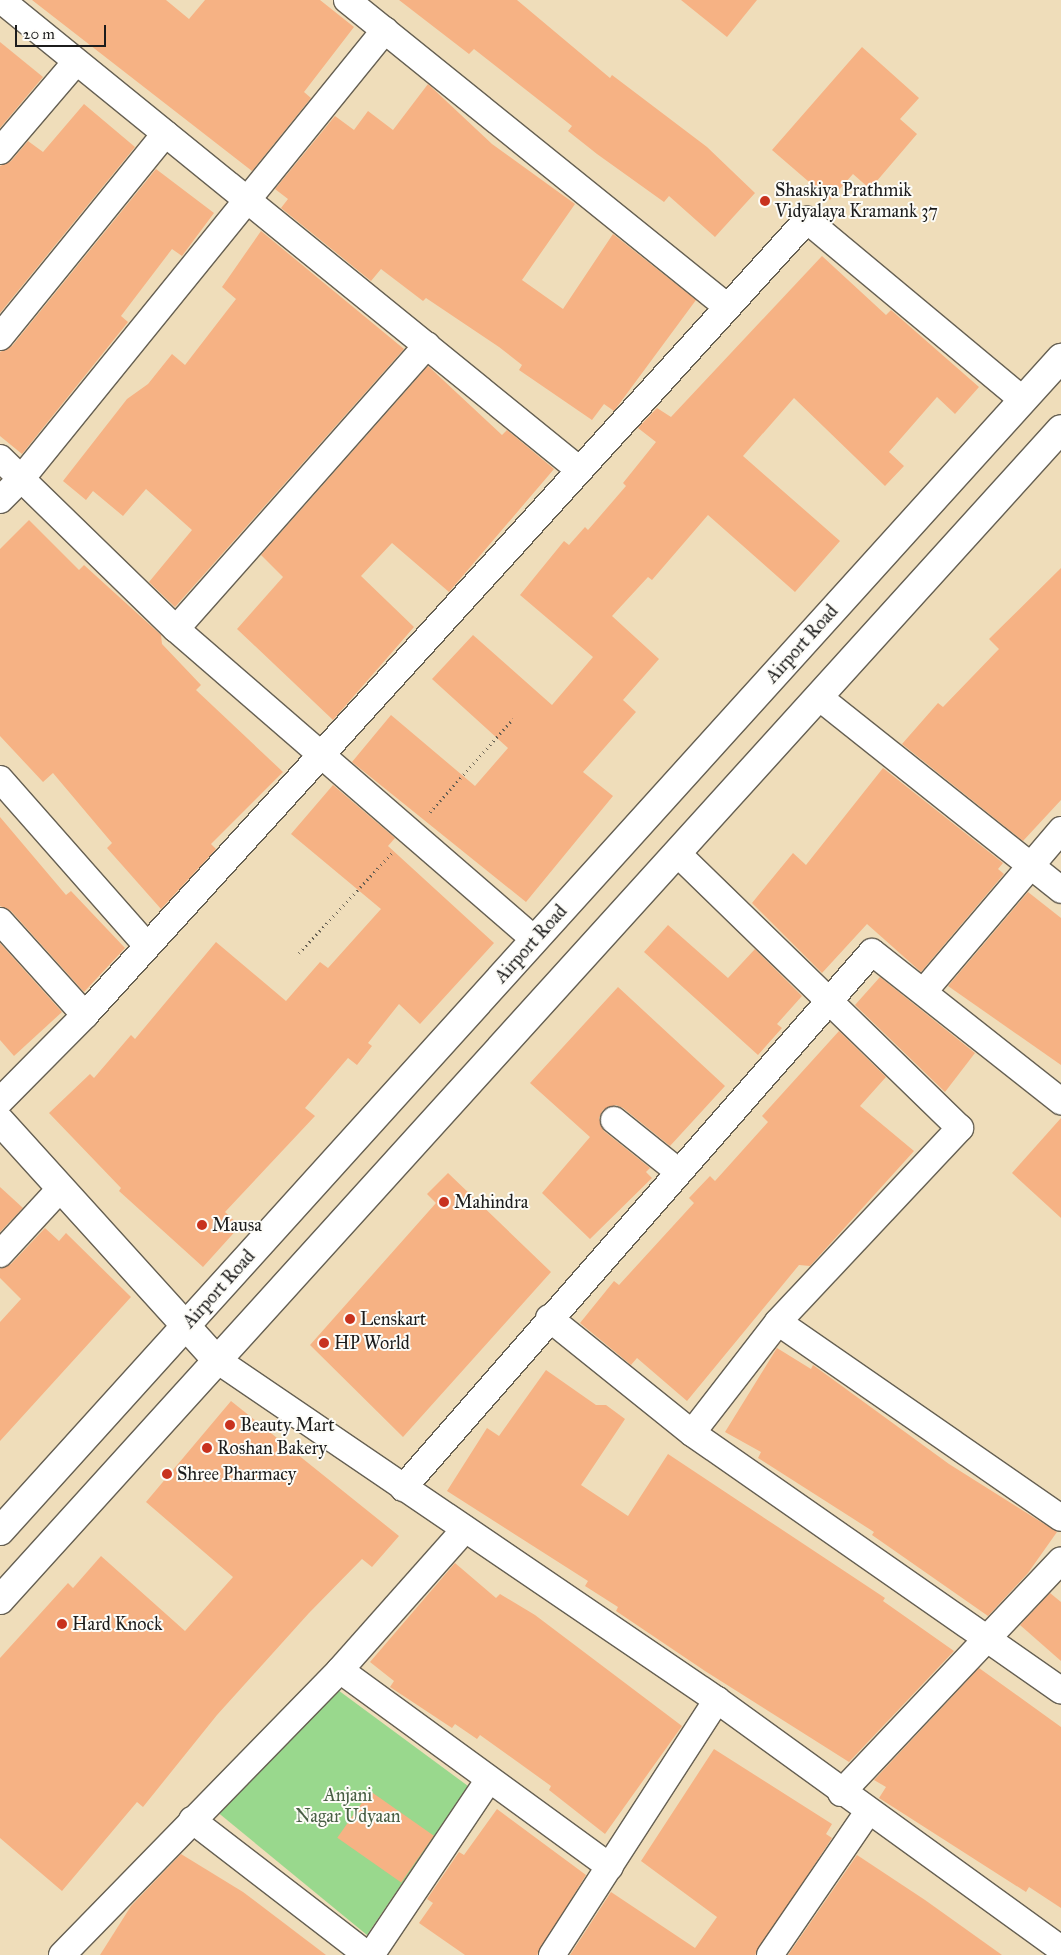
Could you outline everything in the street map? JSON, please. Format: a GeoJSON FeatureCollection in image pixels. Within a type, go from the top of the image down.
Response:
{"type":"FeatureCollection","features":[{"type":"Feature","properties":{"kind":"main road","name":"Airport Road"},"geometry":{"type":"LineString","coordinates":[[0,1531],[1061,358]]}},
{"type":"Feature","properties":{"kind":"main road"},"geometry":{"type":"LineString","coordinates":[[0,1600],[679,855],[1061,429]]}},
{"type":"Feature","properties":{"kind":"main road"},"geometry":{"type":"LineString","coordinates":[[0,1121],[217,1360]]}},
{"type":"Feature","properties":{"kind":"street"},"geometry":{"type":"LineString","coordinates":[[1,0],[165,134],[247,197],[578,468]]}},
{"type":"Feature","properties":{"kind":"street"},"geometry":{"type":"LineString","coordinates":[[347,0],[728,307]]}},
{"type":"Feature","properties":{"kind":"street"},"geometry":{"type":"LineString","coordinates":[[0,500],[22,479],[247,197],[385,30]]}},
{"type":"Feature","properties":{"kind":"street"},"geometry":{"type":"LineString","coordinates":[[0,151],[76,62]]}},
{"type":"Feature","properties":{"kind":"street"},"geometry":{"type":"LineString","coordinates":[[0,338],[165,134]]}},
{"type":"Feature","properties":{"kind":"street"},"geometry":{"type":"LineString","coordinates":[[0,1100],[85,1015],[578,468],[807,220],[1023,400]]}},
{"type":"Feature","properties":{"kind":"street"},"geometry":{"type":"LineString","coordinates":[[176,629],[427,345]]}},
{"type":"Feature","properties":{"kind":"street"},"geometry":{"type":"LineString","coordinates":[[0,458],[176,629],[321,751],[535,940]]}},
{"type":"Feature","properties":{"kind":"street"},"geometry":{"type":"LineString","coordinates":[[820,698],[1061,890]]}},
{"type":"Feature","properties":{"kind":"street"},"geometry":{"type":"LineString","coordinates":[[0,779],[147,946]]}},
{"type":"Feature","properties":{"kind":"street"},"geometry":{"type":"LineString","coordinates":[[925,990],[1061,830]]}},
{"type":"Feature","properties":{"kind":"street"},"geometry":{"type":"LineString","coordinates":[[679,855],[827,1001],[960,1128],[778,1322],[692,1433]]}},
{"type":"Feature","properties":{"kind":"street"},"geometry":{"type":"LineString","coordinates":[[0,921],[85,1015]]}},
{"type":"Feature","properties":{"kind":"street"},"geometry":{"type":"LineString","coordinates":[[403,1488],[549,1318],[872,952],[925,990],[1061,1101]]}},
{"type":"Feature","properties":{"kind":"street"},"geometry":{"type":"LineString","coordinates":[[614,1120],[679,1172]]}},
{"type":"Feature","properties":{"kind":"street"},"geometry":{"type":"LineString","coordinates":[[0,1254],[60,1189]]}},
{"type":"Feature","properties":{"kind":"street"},"geometry":{"type":"LineString","coordinates":[[549,1318],[692,1433],[989,1638],[1061,1690]]}},
{"type":"Feature","properties":{"kind":"street"},"geometry":{"type":"LineString","coordinates":[[778,1322],[1061,1518]]}},
{"type":"Feature","properties":{"kind":"street"},"geometry":{"type":"LineString","coordinates":[[217,1360],[717,1700],[868,1812],[1061,1949]]}},
{"type":"Feature","properties":{"kind":"street"},"geometry":{"type":"LineString","coordinates":[[64,1954],[192,1820],[340,1670],[465,1529]]}},
{"type":"Feature","properties":{"kind":"street"},"geometry":{"type":"LineString","coordinates":[[842,1793],[1061,1560]]}},
{"type":"Feature","properties":{"kind":"street"},"geometry":{"type":"LineString","coordinates":[[340,1670],[488,1781],[610,1868]]}},
{"type":"Feature","properties":{"kind":"street"},"geometry":{"type":"LineString","coordinates":[[552,1955],[717,1700]]}},
{"type":"Feature","properties":{"kind":"street"},"geometry":{"type":"LineString","coordinates":[[192,1820],[369,1955],[488,1781]]}},
{"type":"Feature","properties":{"kind":"street"},"geometry":{"type":"LineString","coordinates":[[770,1955],[868,1812]]}},
{"type":"Feature","properties":{"kind":"green space","name":"Anjani Nagar Udyaan"},"geometry":{"type":"Polygon","coordinates":[[[323,1679],[468,1786],[367,1935],[210,1806],[323,1679]]]}},
{"type":"Feature","properties":{"kind":"building"},"geometry":{"type":"Polygon","coordinates":[[[32,0],[166,0],[189,19],[205,0],[320,0],[354,27],[304,92],[311,98],[252,171],[32,0]]]}},
{"type":"Feature","properties":{"kind":"building"},"geometry":{"type":"Polygon","coordinates":[[[399,0],[517,0],[610,78],[612,75],[707,147],[755,193],[715,237],[669,196],[664,202],[597,154],[568,131],[572,126],[474,49],[469,54],[399,0]]]}},
{"type":"Feature","properties":{"kind":"building"},"geometry":{"type":"Polygon","coordinates":[[[681,0],[757,0],[727,37],[681,0]]]}},
{"type":"Feature","properties":{"kind":"building"},"geometry":{"type":"Polygon","coordinates":[[[0,42],[43,77],[0,128],[0,42]]]}},
{"type":"Feature","properties":{"kind":"building"},"geometry":{"type":"Polygon","coordinates":[[[862,47],[919,98],[900,119],[917,134],[870,189],[853,174],[830,200],[772,150],[862,47]]]}},
{"type":"Feature","properties":{"kind":"building"},"geometry":{"type":"Polygon","coordinates":[[[428,84],[492,144],[575,204],[522,280],[563,309],[613,234],[696,300],[614,411],[604,404],[592,420],[519,370],[522,365],[499,347],[426,298],[423,301],[381,269],[371,281],[281,208],[288,199],[275,189],[335,116],[354,130],[368,111],[393,130],[428,84]]]}},
{"type":"Feature","properties":{"kind":"building"},"geometry":{"type":"Polygon","coordinates":[[[84,104],[135,147],[0,313],[0,166],[11,161],[28,141],[43,152],[84,104]]]}},
{"type":"Feature","properties":{"kind":"building"},"geometry":{"type":"Polygon","coordinates":[[[156,169],[214,213],[182,256],[172,249],[121,316],[128,322],[22,454],[0,436],[0,352],[12,346],[156,169]]]}},
{"type":"Feature","properties":{"kind":"building"},"geometry":{"type":"Polygon","coordinates":[[[261,231],[404,349],[175,607],[149,582],[192,530],[146,489],[123,516],[93,491],[86,500],[63,481],[127,399],[148,384],[172,354],[185,365],[236,299],[222,287],[261,231]]]}},
{"type":"Feature","properties":{"kind":"building"},"geometry":{"type":"Polygon","coordinates":[[[822,256],[886,315],[891,310],[979,387],[955,414],[937,397],[889,452],[904,466],[885,486],[794,398],[743,456],[840,541],[795,592],[708,515],[652,580],[648,577],[612,616],[659,659],[623,700],[636,712],[583,772],[613,796],[526,902],[352,762],[391,715],[475,786],[508,748],[432,679],[473,635],[552,705],[593,657],[520,595],[564,541],[569,545],[585,527],[588,530],[626,486],[623,483],[656,442],[638,428],[657,408],[671,417],[822,256]]]}},
{"type":"Feature","properties":{"kind":"building"},"geometry":{"type":"Polygon","coordinates":[[[428,366],[502,435],[507,430],[554,469],[449,592],[392,543],[361,576],[414,627],[333,720],[237,629],[283,577],[261,555],[428,366]]]}},
{"type":"Feature","properties":{"kind":"building"},"geometry":{"type":"Polygon","coordinates":[[[29,520],[79,570],[84,565],[161,635],[162,644],[201,685],[196,690],[283,772],[211,844],[216,849],[161,909],[107,848],[112,843],[53,773],[43,782],[0,736],[0,549],[29,520]]]}},
{"type":"Feature","properties":{"kind":"building"},"geometry":{"type":"Polygon","coordinates":[[[1061,568],[1061,800],[1023,841],[902,744],[938,703],[943,707],[999,649],[989,639],[1061,568]]]}},
{"type":"Feature","properties":{"kind":"building"},"geometry":{"type":"Polygon","coordinates":[[[883,768],[1003,863],[998,869],[1004,874],[921,972],[867,924],[822,973],[752,903],[793,853],[806,865],[883,768]]]}},
{"type":"Feature","properties":{"kind":"building"},"geometry":{"type":"Polygon","coordinates":[[[333,785],[395,838],[388,846],[494,943],[420,1024],[399,1004],[368,1043],[372,1046],[357,1065],[348,1058],[305,1108],[315,1116],[225,1212],[240,1226],[203,1267],[119,1191],[121,1188],[49,1113],[90,1074],[94,1078],[131,1035],[135,1039],[216,942],[286,1001],[320,962],[328,968],[381,909],[291,834],[333,785]]]}},
{"type":"Feature","properties":{"kind":"building"},"geometry":{"type":"Polygon","coordinates":[[[0,817],[66,895],[71,891],[125,948],[84,992],[11,911],[0,906],[0,817]]]}},
{"type":"Feature","properties":{"kind":"building"},"geometry":{"type":"Polygon","coordinates":[[[1028,892],[1061,918],[1061,1065],[948,986],[1028,892]]]}},
{"type":"Feature","properties":{"kind":"building"},"geometry":{"type":"Polygon","coordinates":[[[668,925],[728,978],[755,949],[802,996],[777,1024],[782,1028],[758,1055],[644,952],[668,925]]]}},
{"type":"Feature","properties":{"kind":"building"},"geometry":{"type":"Polygon","coordinates":[[[0,943],[62,1012],[14,1056],[0,1040],[0,943]]]}},
{"type":"Feature","properties":{"kind":"building"},"geometry":{"type":"Polygon","coordinates":[[[880,977],[975,1053],[945,1092],[855,1005],[880,977]]]}},
{"type":"Feature","properties":{"kind":"building"},"geometry":{"type":"Polygon","coordinates":[[[618,987],[725,1086],[670,1146],[623,1108],[616,1105],[603,1110],[599,1118],[604,1131],[650,1168],[646,1172],[652,1178],[590,1239],[542,1193],[590,1137],[530,1083],[618,987]]]}},
{"type":"Feature","properties":{"kind":"building"},"geometry":{"type":"Polygon","coordinates":[[[839,1031],[886,1077],[860,1106],[914,1151],[810,1266],[799,1265],[687,1401],[637,1358],[631,1365],[580,1323],[614,1281],[619,1285],[694,1203],[689,1198],[710,1176],[715,1181],[768,1122],[762,1116],[839,1031]]]}},
{"type":"Feature","properties":{"kind":"building"},"geometry":{"type":"Polygon","coordinates":[[[1061,1118],[1061,1218],[1012,1173],[1061,1118]]]}},
{"type":"Feature","properties":{"kind":"building"},"geometry":{"type":"Polygon","coordinates":[[[448,1173],[551,1272],[403,1437],[310,1345],[436,1203],[427,1194],[448,1173]]]}},
{"type":"Feature","properties":{"kind":"building"},"geometry":{"type":"Polygon","coordinates":[[[0,1187],[23,1208],[0,1232],[0,1187]]]}},
{"type":"Feature","properties":{"kind":"building"},"geometry":{"type":"Polygon","coordinates":[[[45,1228],[59,1241],[66,1233],[131,1297],[0,1441],[0,1322],[21,1299],[0,1278],[0,1269],[11,1264],[45,1228]]]}},
{"type":"Feature","properties":{"kind":"building"},"geometry":{"type":"Polygon","coordinates":[[[777,1348],[811,1369],[813,1365],[949,1464],[1057,1532],[1028,1573],[988,1616],[872,1535],[874,1532],[758,1458],[761,1452],[725,1432],[777,1348]]]}},
{"type":"Feature","properties":{"kind":"building"},"geometry":{"type":"Polygon","coordinates":[[[546,1370],[596,1405],[606,1405],[625,1419],[581,1485],[628,1516],[668,1454],[885,1598],[883,1601],[954,1651],[849,1762],[705,1671],[616,1611],[618,1607],[585,1586],[588,1581],[447,1491],[487,1428],[499,1436],[546,1370]]]}},
{"type":"Feature","properties":{"kind":"building"},"geometry":{"type":"Polygon","coordinates":[[[231,1401],[399,1536],[372,1567],[362,1559],[309,1613],[217,1715],[143,1807],[137,1802],[62,1891],[0,1838],[0,1658],[68,1583],[73,1588],[101,1556],[185,1631],[233,1577],[146,1502],[231,1401]]]}},
{"type":"Feature","properties":{"kind":"building"},"geometry":{"type":"Polygon","coordinates":[[[455,1563],[496,1598],[500,1594],[535,1615],[682,1726],[605,1834],[549,1790],[551,1786],[480,1735],[477,1739],[455,1724],[452,1728],[390,1687],[394,1681],[370,1662],[455,1563]]]}},
{"type":"Feature","properties":{"kind":"building"},"geometry":{"type":"Polygon","coordinates":[[[1050,1593],[1061,1602],[1061,1661],[1020,1625],[1050,1593]]]}},
{"type":"Feature","properties":{"kind":"building"},"geometry":{"type":"Polygon","coordinates":[[[979,1668],[1061,1727],[1061,1908],[1029,1887],[1026,1892],[879,1798],[886,1787],[874,1780],[979,1668]]]}},
{"type":"Feature","properties":{"kind":"building"},"geometry":{"type":"Polygon","coordinates":[[[714,1749],[832,1824],[826,1834],[832,1838],[755,1955],[570,1955],[611,1892],[695,1948],[717,1917],[641,1861],[714,1749]]]}},
{"type":"Feature","properties":{"kind":"building"},"geometry":{"type":"Polygon","coordinates":[[[370,1791],[434,1836],[401,1882],[337,1838],[370,1791]]]}},
{"type":"Feature","properties":{"kind":"building"},"geometry":{"type":"Polygon","coordinates":[[[497,1809],[586,1875],[537,1955],[465,1955],[419,1923],[433,1903],[427,1899],[459,1852],[464,1855],[497,1809]]]}},
{"type":"Feature","properties":{"kind":"building"},"geometry":{"type":"Polygon","coordinates":[[[181,1854],[243,1892],[326,1955],[100,1955],[131,1906],[181,1854]]]}},
{"type":"Feature","properties":{"kind":"building"},"geometry":{"type":"Polygon","coordinates":[[[857,1855],[925,1900],[1002,1955],[788,1955],[857,1855]]]}},
{"type":"Feature","properties":{"kind":"place","name":"Shaskiya Prathmik Vidyalaya Kramank 37"},"geometry":{"type":"Point","coordinates":[765,201]}},
{"type":"Feature","properties":{"kind":"place","name":"Mahindra"},"geometry":{"type":"Point","coordinates":[444,1202]}},
{"type":"Feature","properties":{"kind":"place","name":"Mausa"},"geometry":{"type":"Point","coordinates":[202,1225]}},
{"type":"Feature","properties":{"kind":"place","name":"Lenskart"},"geometry":{"type":"Point","coordinates":[350,1319]}},
{"type":"Feature","properties":{"kind":"place","name":"HP World"},"geometry":{"type":"Point","coordinates":[324,1343]}},
{"type":"Feature","properties":{"kind":"place","name":"Beauty Mart"},"geometry":{"type":"Point","coordinates":[230,1425]}},
{"type":"Feature","properties":{"kind":"place","name":"Roshan Bakery"},"geometry":{"type":"Point","coordinates":[207,1448]}},
{"type":"Feature","properties":{"kind":"place","name":"Shree Pharmacy"},"geometry":{"type":"Point","coordinates":[167,1474]}},
{"type":"Feature","properties":{"kind":"place","name":"Hard Knock"},"geometry":{"type":"Point","coordinates":[62,1624]}}]}
